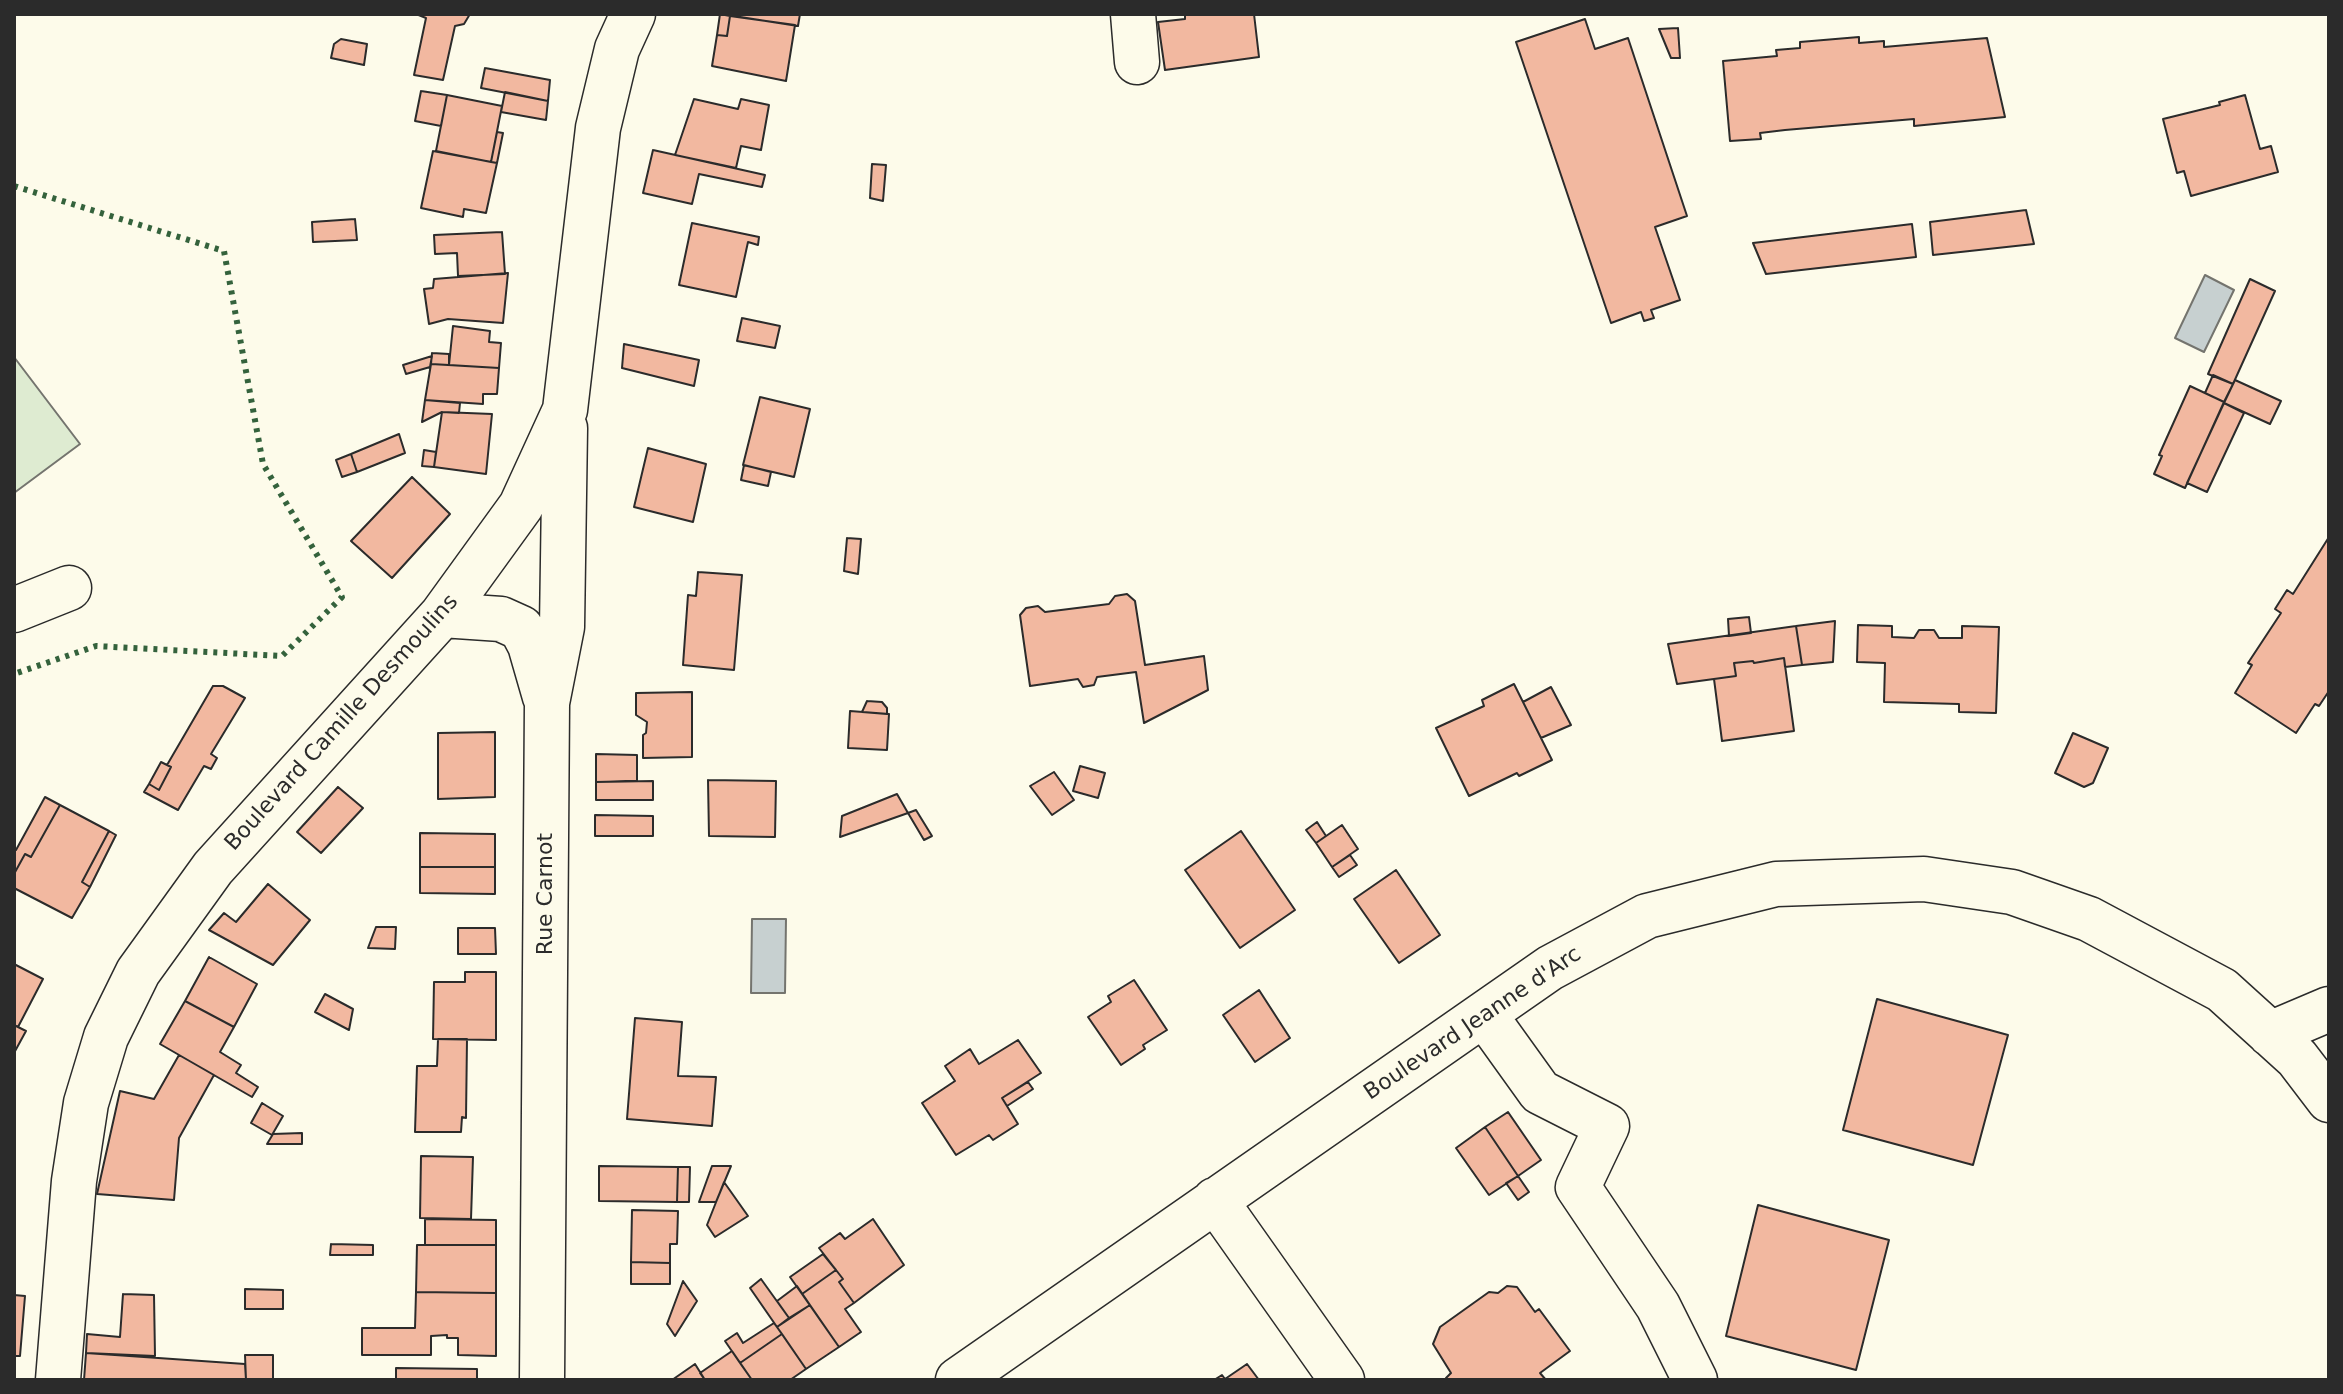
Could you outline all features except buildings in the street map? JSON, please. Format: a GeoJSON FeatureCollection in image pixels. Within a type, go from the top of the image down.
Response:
{"type":"FeatureCollection","features":[{"type":"Feature","properties":{"kind":"street","name":"Boulevard Camille Desmoulins"},"geometry":{"type":"LineString","coordinates":[[58,1380],[74,1181],[86,1103],[106,1037],[138,972],[213,868],[442,615],[521,506],[565,410],[598,128],[617,49],[633,14]]}},
{"type":"Feature","properties":{"kind":"street"},"geometry":{"type":"LineString","coordinates":[[1133,14],[1137,62]]}},
{"type":"Feature","properties":{"kind":"street","name":"Rue Carnot"},"geometry":{"type":"LineString","coordinates":[[542,1380],[547,703],[562,627],[565,410]]}},
{"type":"Feature","properties":{"kind":"street"},"geometry":{"type":"LineString","coordinates":[[14,610],[69,588]]}},
{"type":"Feature","properties":{"kind":"street"},"geometry":{"type":"LineString","coordinates":[[442,615],[501,619],[521,628],[530,645],[547,703]]}},
{"type":"Feature","properties":{"kind":"street","name":"Boulevard Jeanne d'Arc"},"geometry":{"type":"LineString","coordinates":[[958,1380],[1550,968],[1647,916],[1776,884],[1924,879],[2012,892],[2089,919],[2222,990],[2297,1058],[2329,1100]]}},
{"type":"Feature","properties":{"kind":"street"},"geometry":{"type":"LineString","coordinates":[[2270,1034],[2329,1009]]}},
{"type":"Feature","properties":{"kind":"street"},"geometry":{"type":"LineString","coordinates":[[1484,1014],[1540,1092],[1607,1126],[1578,1187],[1658,1306],[1695,1380]]}},
{"type":"Feature","properties":{"kind":"street"},"geometry":{"type":"LineString","coordinates":[[1215,1200],[1342,1380]]}},
{"type":"Feature","properties":{"kind":"green space"},"geometry":{"type":"Polygon","coordinates":[[[14,357],[80,444],[14,493],[14,357]]]}},
{"type":"Feature","properties":{"kind":"shaded area"},"geometry":{"type":"Polygon","coordinates":[[[2205,275],[2234,290],[2204,352],[2175,338],[2205,275]]]}},
{"type":"Feature","properties":{"kind":"shaded area"},"geometry":{"type":"Polygon","coordinates":[[[752,919],[786,919],[785,993],[751,993],[752,919]]]}},
{"type":"Feature","properties":{"kind":"hedge"},"geometry":{"type":"LineString","coordinates":[[14,186],[224,251],[263,464],[342,597],[282,656],[96,646],[14,674]]}}]}
